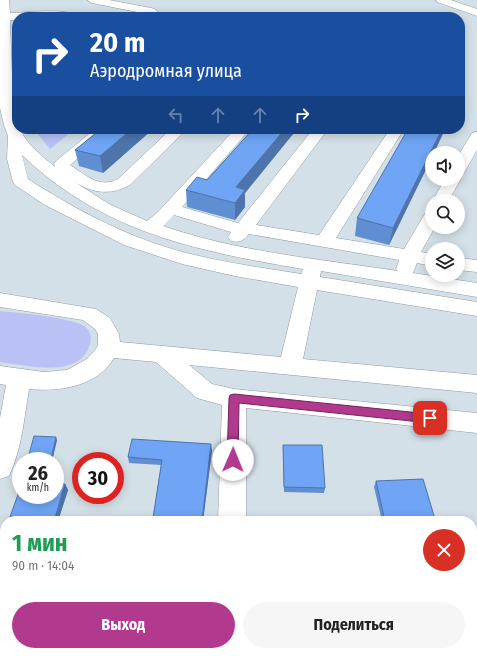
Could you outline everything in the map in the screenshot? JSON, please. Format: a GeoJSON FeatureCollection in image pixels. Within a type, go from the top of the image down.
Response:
{"type":"FeatureCollection","features":[{"type":"Feature","properties":{"kind":"street"},"geometry":{"type":"LineString","coordinates":[[4,0],[12,104],[12,128]]}},
{"type":"Feature","properties":{"kind":"street"},"geometry":{"type":"LineString","coordinates":[[92,0],[152,12]]}},
{"type":"Feature","properties":{"kind":"street"},"geometry":{"type":"LineString","coordinates":[[441,0],[477,13]]}},
{"type":"Feature","properties":{"kind":"street"},"geometry":{"type":"LineString","coordinates":[[5,17],[12,17]]}},
{"type":"Feature","properties":{"kind":"street"},"geometry":{"type":"LineString","coordinates":[[98,134],[62,164],[63,167],[92,186],[100,188],[116,186],[124,182],[175,134]]}},
{"type":"Feature","properties":{"kind":"street"},"geometry":{"type":"LineString","coordinates":[[149,228],[171,209],[239,134]]}},
{"type":"Feature","properties":{"kind":"street"},"geometry":{"type":"LineString","coordinates":[[227,250],[317,134]]}},
{"type":"Feature","properties":{"kind":"street"},"geometry":{"type":"LineString","coordinates":[[324,242],[394,134]]}},
{"type":"Feature","properties":{"kind":"street"},"geometry":{"type":"LineString","coordinates":[[15,136],[39,161],[67,185],[104,207],[149,228],[311,273],[403,288],[477,309]]}},
{"type":"Feature","properties":{"kind":"street"},"geometry":{"type":"LineString","coordinates":[[15,136],[15,155],[21,182],[82,218],[130,241],[189,260],[235,270],[311,273]]}},
{"type":"Feature","properties":{"kind":"street"},"geometry":{"type":"LineString","coordinates":[[465,157],[477,136]]}},
{"type":"Feature","properties":{"kind":"street"},"geometry":{"type":"LineString","coordinates":[[171,209],[243,229],[425,259]]}},
{"type":"Feature","properties":{"kind":"street"},"geometry":{"type":"LineString","coordinates":[[403,288],[409,256],[425,228]]}},
{"type":"Feature","properties":{"kind":"street"},"geometry":{"type":"LineString","coordinates":[[465,265],[477,266]]}},
{"type":"Feature","properties":{"kind":"street"},"geometry":{"type":"LineString","coordinates":[[290,366],[311,273]]}},
{"type":"Feature","properties":{"kind":"street"},"geometry":{"type":"LineString","coordinates":[[403,288],[477,290]]}},
{"type":"Feature","properties":{"kind":"street"},"geometry":{"type":"LineString","coordinates":[[0,300],[70,309],[89,314],[102,321],[106,326],[109,336],[108,349],[95,365],[74,377],[53,382],[10,377],[8,440],[0,468]]}},
{"type":"Feature","properties":{"kind":"street"},"geometry":{"type":"LineString","coordinates":[[108,349],[477,384]]}},
{"type":"Feature","properties":{"kind":"street"},"geometry":{"type":"LineString","coordinates":[[161,354],[205,392],[234,398],[476,427]]}},
{"type":"Feature","properties":{"kind":"street"},"geometry":{"type":"LineString","coordinates":[[232,516],[234,398]]}},
{"type":"Feature","properties":{"kind":"shaded area"},"geometry":{"type":"Polygon","coordinates":[[[38,134],[69,134],[50,149],[38,134]]]}},
{"type":"Feature","properties":{"kind":"shaded area"},"geometry":{"type":"Polygon","coordinates":[[[0,311],[44,316],[77,323],[84,326],[89,332],[91,336],[90,344],[84,355],[75,362],[64,366],[51,368],[0,362],[0,311]]]}},
{"type":"Feature","properties":{"kind":"building"},"geometry":{"type":"Polygon","coordinates":[[[95,134],[126,134],[100,156],[75,150],[95,134]]]}},
{"type":"Feature","properties":{"kind":"building"},"geometry":{"type":"Polygon","coordinates":[[[248,134],[281,134],[236,187],[245,190],[235,203],[186,190],[197,177],[207,180],[248,134]]]}},
{"type":"Feature","properties":{"kind":"building"},"geometry":{"type":"Polygon","coordinates":[[[405,134],[440,134],[434,146],[425,146],[425,163],[393,228],[357,218],[405,134]]]}},
{"type":"Feature","properties":{"kind":"building"},"geometry":{"type":"Polygon","coordinates":[[[34,436],[56,437],[53,452],[30,452],[34,436]]]}},
{"type":"Feature","properties":{"kind":"building"},"geometry":{"type":"Polygon","coordinates":[[[132,439],[211,444],[202,516],[153,516],[162,460],[128,457],[132,439]]]}},
{"type":"Feature","properties":{"kind":"building"},"geometry":{"type":"Polygon","coordinates":[[[283,445],[322,445],[325,488],[284,487],[283,445]]]}},
{"type":"Feature","properties":{"kind":"building"},"geometry":{"type":"Polygon","coordinates":[[[423,479],[434,516],[384,516],[376,481],[423,479]]]}},
{"type":"Feature","properties":{"kind":"building"},"geometry":{"type":"Polygon","coordinates":[[[15,504],[59,504],[55,516],[10,516],[15,504]]]}},
{"type":"Feature","properties":{"kind":"route"},"geometry":{"type":"LineString","coordinates":[[233,460],[234,398],[430,418]]}}]}
